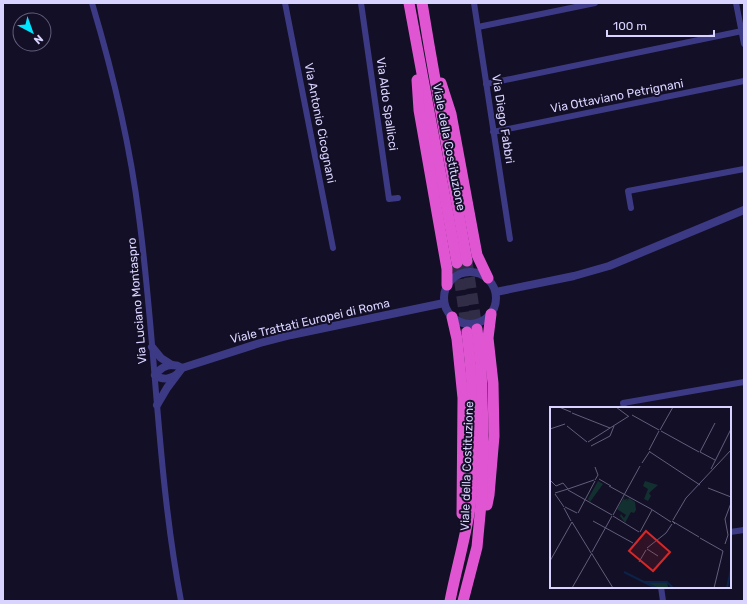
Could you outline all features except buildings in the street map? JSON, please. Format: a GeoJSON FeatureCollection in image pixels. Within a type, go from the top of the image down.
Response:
{"type":"FeatureCollection","features":[{"type":"Feature","properties":{"kind":"highway"},"geometry":{"type":"LineString","coordinates":[[409,3],[414,35],[419,110],[447,269],[447,285]]}},
{"type":"Feature","properties":{"kind":"highway"},"geometry":{"type":"LineString","coordinates":[[422,3],[429,45],[451,114],[477,256],[488,278]]}},
{"type":"Feature","properties":{"kind":"highway","name":"Viale della Costituzione"},"geometry":{"type":"LineString","coordinates":[[414,35],[462,262],[429,45]]}},
{"type":"Feature","properties":{"kind":"highway"},"geometry":{"type":"LineString","coordinates":[[477,547],[489,494],[494,436],[493,383],[488,338],[491,314]]}},
{"type":"Feature","properties":{"kind":"highway"},"geometry":{"type":"LineString","coordinates":[[452,317],[457,339],[463,398],[463,495],[460,556]]}},
{"type":"Feature","properties":{"kind":"highway","name":"Viale della Costituzione"},"geometry":{"type":"LineString","coordinates":[[450,601],[470,508],[474,448],[472,331],[481,365],[483,428],[482,493],[477,547],[463,601]]}},
{"type":"Feature","properties":{"kind":"street","name":"Via Luciano Montaspro"},"geometry":{"type":"LineString","coordinates":[[92,3],[106,50],[120,107],[132,166],[144,253],[168,524],[181,601]]}},
{"type":"Feature","properties":{"kind":"street","name":"Via Antonio Cicognani"},"geometry":{"type":"LineString","coordinates":[[285,3],[333,248]]}},
{"type":"Feature","properties":{"kind":"street","name":"Via Aldo Spallicci"},"geometry":{"type":"LineString","coordinates":[[360,3],[390,199],[398,198]]}},
{"type":"Feature","properties":{"kind":"street","name":"Via Diego Fabbri"},"geometry":{"type":"LineString","coordinates":[[474,3],[510,239]]}},
{"type":"Feature","properties":{"kind":"street"},"geometry":{"type":"LineString","coordinates":[[478,27],[595,3]]}},
{"type":"Feature","properties":{"kind":"street"},"geometry":{"type":"LineString","coordinates":[[736,3],[744,44]]}},
{"type":"Feature","properties":{"kind":"street"},"geometry":{"type":"LineString","coordinates":[[486,84],[742,31]]}},
{"type":"Feature","properties":{"kind":"street","name":"Via Ottaviano Petrignani"},"geometry":{"type":"LineString","coordinates":[[493,132],[744,82]]}},
{"type":"Feature","properties":{"kind":"street"},"geometry":{"type":"LineString","coordinates":[[631,208],[628,191],[744,169]]}},
{"type":"Feature","properties":{"kind":"street"},"geometry":{"type":"LineString","coordinates":[[496,292],[574,276],[609,266],[744,210]]}},
{"type":"Feature","properties":{"kind":"street"},"geometry":{"type":"LineString","coordinates":[[469,271],[483,274],[488,278],[493,284],[496,292],[496,303],[491,314],[481,322],[469,324],[457,321],[448,313],[444,303],[444,294],[447,285],[456,275],[469,271]]}},
{"type":"Feature","properties":{"kind":"street","name":"Viale Trattati Europei di Roma"},"geometry":{"type":"LineString","coordinates":[[182,368],[235,350],[278,338],[444,303]]}},
{"type":"Feature","properties":{"kind":"street"},"geometry":{"type":"LineString","coordinates":[[152,347],[162,358],[172,365]]}},
{"type":"Feature","properties":{"kind":"street"},"geometry":{"type":"LineString","coordinates":[[157,405],[164,392],[182,368],[178,365],[172,365],[162,368],[155,375],[164,379],[172,378],[176,375]]}},
{"type":"Feature","properties":{"kind":"street"},"geometry":{"type":"LineString","coordinates":[[624,405],[744,382]]}},
{"type":"Feature","properties":{"kind":"street"},"geometry":{"type":"LineString","coordinates":[[731,532],[744,530]]}},
{"type":"Feature","properties":{"kind":"street"},"geometry":{"type":"LineString","coordinates":[[660,588],[663,601]]}},
{"type":"Feature","properties":{"kind":"tunnel"},"geometry":{"type":"LineString","coordinates":[[467,261],[477,329]]}},
{"type":"Feature","properties":{"kind":"tunnel"},"geometry":{"type":"LineString","coordinates":[[457,263],[467,332]]}}]}
